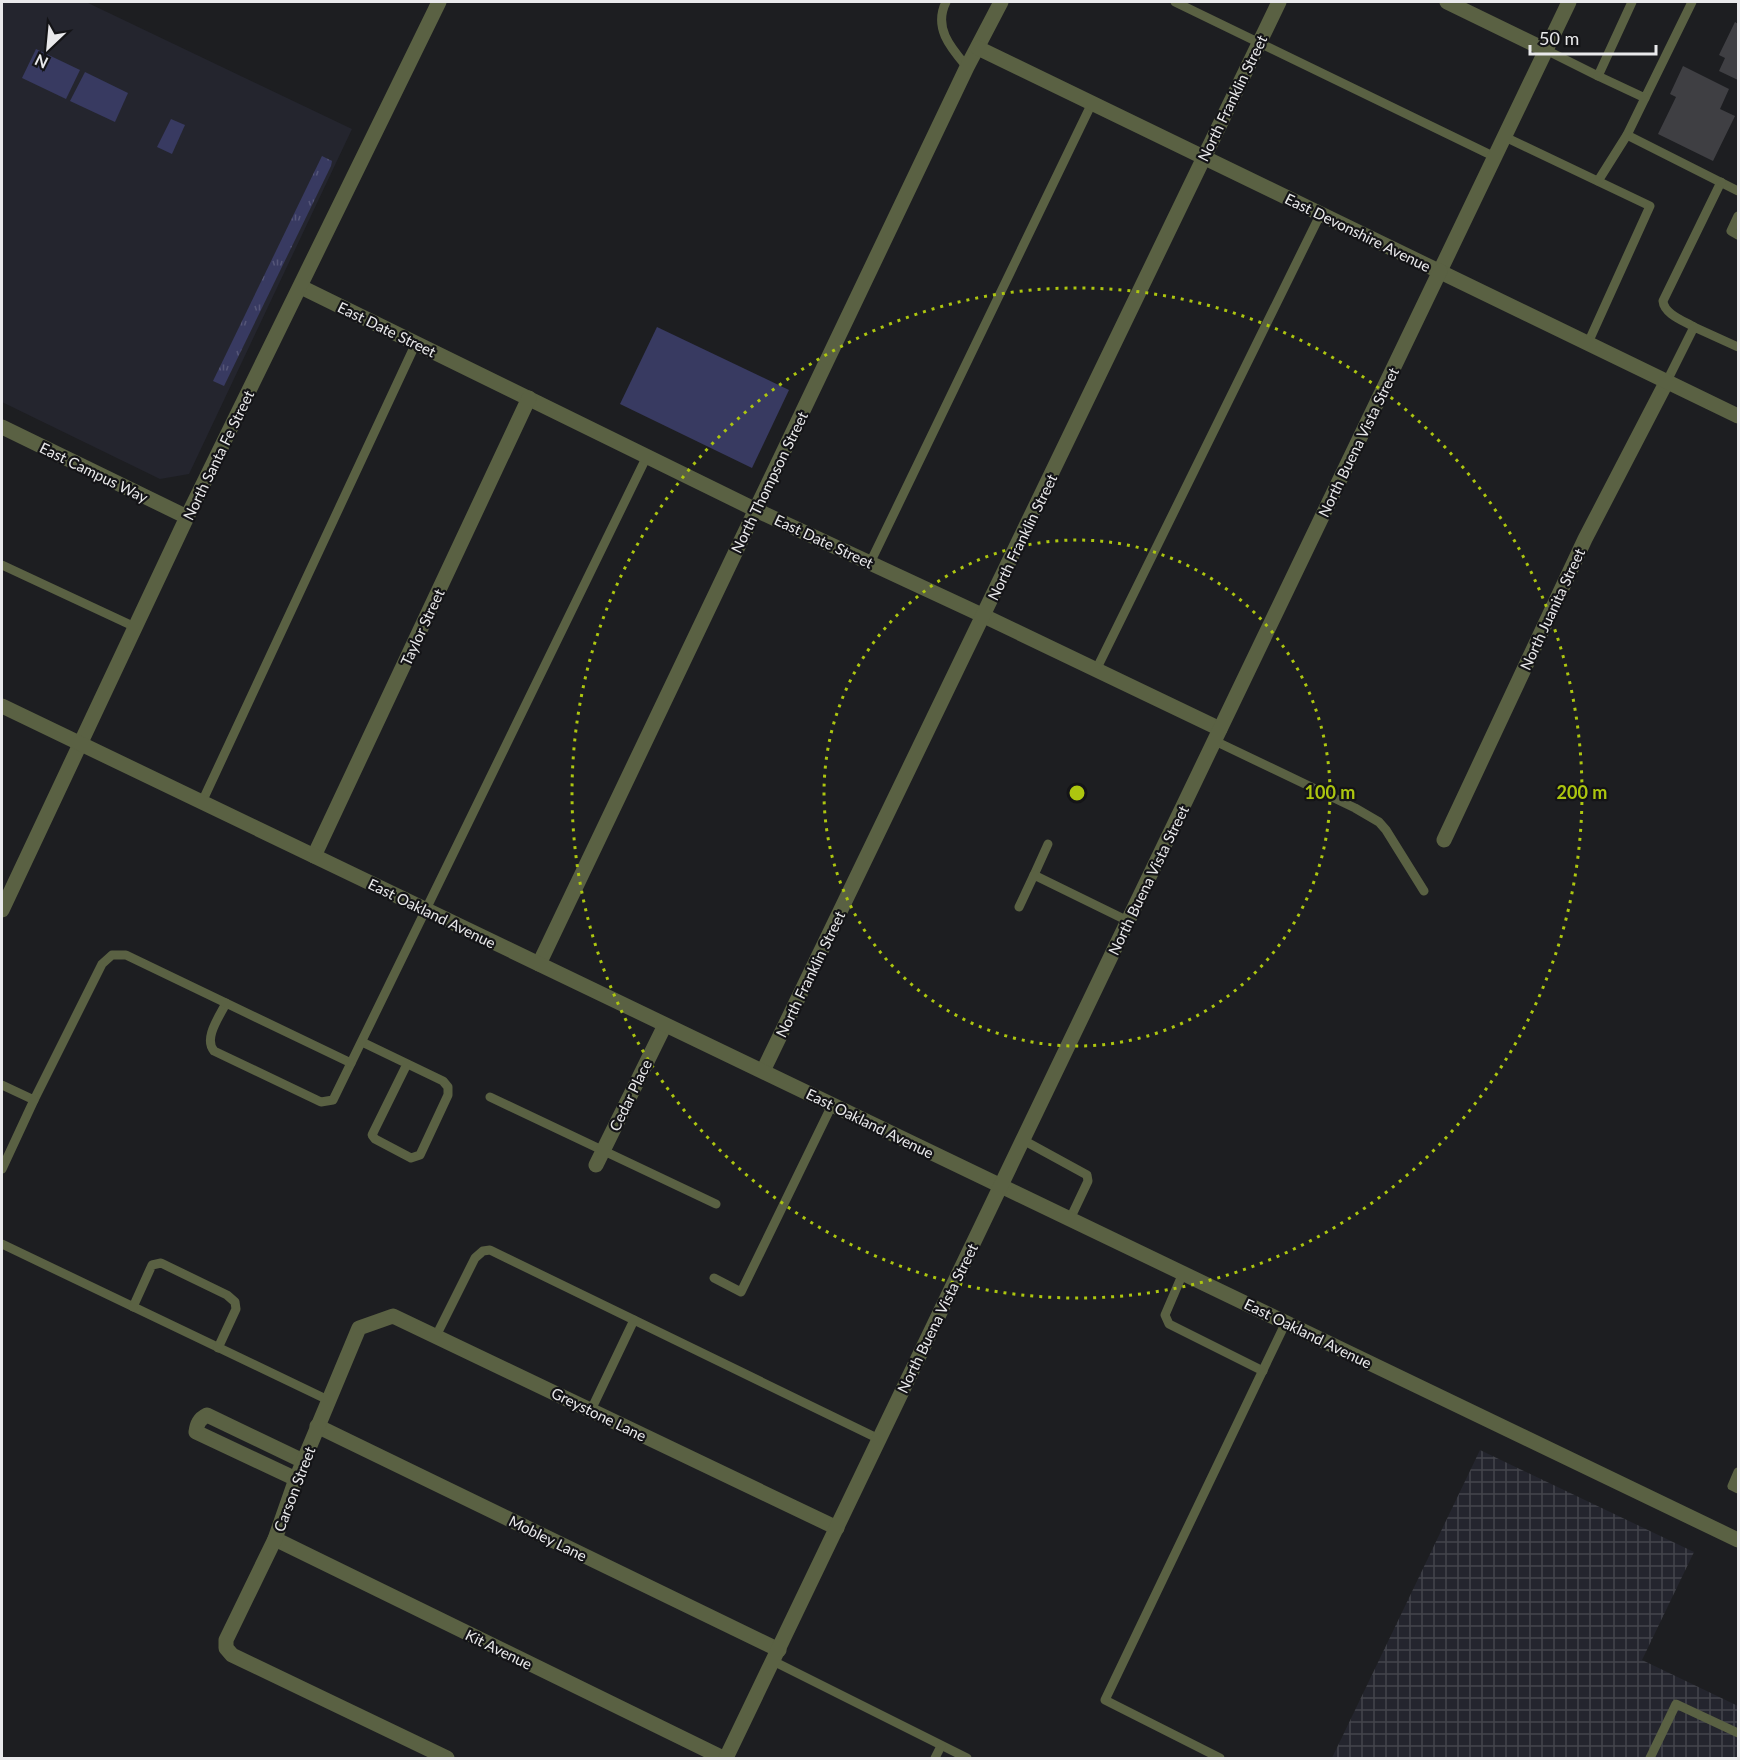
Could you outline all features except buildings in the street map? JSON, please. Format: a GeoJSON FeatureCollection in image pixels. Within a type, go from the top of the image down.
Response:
{"type":"FeatureCollection","features":[{"type":"Feature","properties":{"kind":"street","name":"North Santa Fe Street"},"geometry":{"type":"LineString","coordinates":[[2,910],[187,517],[438,2]]}},
{"type":"Feature","properties":{"kind":"street","name":"North Thompson Street"},"geometry":{"type":"LineString","coordinates":[[538,964],[1001,2]]}},
{"type":"Feature","properties":{"kind":"street","name":"North Franklin Street"},"geometry":{"type":"LineString","coordinates":[[763,1071],[984,616],[1203,156],[1280,2]]}},
{"type":"Feature","properties":{"kind":"street"},"geometry":{"type":"LineString","coordinates":[[1447,2],[1546,50]]}},
{"type":"Feature","properties":{"kind":"street","name":"North Buena Vista Street"},"geometry":{"type":"LineString","coordinates":[[725,1758],[1569,2]]}},
{"type":"Feature","properties":{"kind":"street","name":"East Devonshire Avenue"},"geometry":{"type":"LineString","coordinates":[[978,48],[1738,416]]}},
{"type":"Feature","properties":{"kind":"street","name":"East Date Street"},"geometry":{"type":"LineString","coordinates":[[301,287],[756,510],[1096,670],[1217,735]]}},
{"type":"Feature","properties":{"kind":"street","name":"North Juanita Street"},"geometry":{"type":"LineString","coordinates":[[1444,840],[1585,539],[1667,381]]}},
{"type":"Feature","properties":{"kind":"street","name":"Taylor Street"},"geometry":{"type":"LineString","coordinates":[[314,856],[529,398]]}},
{"type":"Feature","properties":{"kind":"street","name":"East Campus Way"},"geometry":{"type":"LineString","coordinates":[[2,427],[187,517]]}},
{"type":"Feature","properties":{"kind":"street","name":"East Oakland Avenue"},"geometry":{"type":"LineString","coordinates":[[2,706],[1738,1540]]}},
{"type":"Feature","properties":{"kind":"street","name":"Cedar Place"},"geometry":{"type":"LineString","coordinates":[[596,1166],[665,1024]]}},
{"type":"Feature","properties":{"kind":"street","name":"Greystone Lane"},"geometry":{"type":"LineString","coordinates":[[359,1328],[393,1316],[837,1528]]}},
{"type":"Feature","properties":{"kind":"street","name":"Carson Street"},"geometry":{"type":"LineString","coordinates":[[359,1328],[303,1461],[275,1539],[226,1640],[226,1648],[232,1655],[447,1758]]}},
{"type":"Feature","properties":{"kind":"street"},"geometry":{"type":"LineString","coordinates":[[296,1479],[196,1432],[197,1425],[207,1415],[303,1461]]}},
{"type":"Feature","properties":{"kind":"street","name":"Mobley Lane"},"geometry":{"type":"LineString","coordinates":[[317,1426],[776,1656]]}},
{"type":"Feature","properties":{"kind":"street","name":"Kit Avenue"},"geometry":{"type":"LineString","coordinates":[[275,1539],[725,1758]]}},
{"type":"Feature","properties":{"kind":"lane"},"geometry":{"type":"LineString","coordinates":[[946,2],[941,17],[941,26],[951,48],[968,67]]}},
{"type":"Feature","properties":{"kind":"lane"},"geometry":{"type":"LineString","coordinates":[[1175,2],[1495,157]]}},
{"type":"Feature","properties":{"kind":"lane"},"geometry":{"type":"LineString","coordinates":[[1598,75],[1632,2]]}},
{"type":"Feature","properties":{"kind":"lane"},"geometry":{"type":"LineString","coordinates":[[1598,181],[1627,135],[1692,2]]}},
{"type":"Feature","properties":{"kind":"lane"},"geometry":{"type":"LineString","coordinates":[[1546,50],[1645,98]]}},
{"type":"Feature","properties":{"kind":"lane"},"geometry":{"type":"LineString","coordinates":[[870,563],[1092,103]]}},
{"type":"Feature","properties":{"kind":"lane"},"geometry":{"type":"LineString","coordinates":[[1627,135],[1738,191]]}},
{"type":"Feature","properties":{"kind":"lane"},"geometry":{"type":"LineString","coordinates":[[1504,137],[1650,206],[1588,343]]}},
{"type":"Feature","properties":{"kind":"lane"},"geometry":{"type":"LineString","coordinates":[[1721,182],[1663,306],[1666,311],[1695,327],[1738,347]]}},
{"type":"Feature","properties":{"kind":"lane"},"geometry":{"type":"LineString","coordinates":[[1096,670],[1321,213]]}},
{"type":"Feature","properties":{"kind":"lane"},"geometry":{"type":"LineString","coordinates":[[1738,216],[1731,231],[1738,235]]}},
{"type":"Feature","properties":{"kind":"lane"},"geometry":{"type":"LineString","coordinates":[[1667,381],[1695,327]]}},
{"type":"Feature","properties":{"kind":"lane"},"geometry":{"type":"LineString","coordinates":[[202,802],[416,343]]}},
{"type":"Feature","properties":{"kind":"lane"},"geometry":{"type":"LineString","coordinates":[[226,1003],[210,1042],[211,1049],[321,1102],[333,1100],[647,456]]}},
{"type":"Feature","properties":{"kind":"lane"},"geometry":{"type":"LineString","coordinates":[[2,565],[135,627]]}},
{"type":"Feature","properties":{"kind":"lane"},"geometry":{"type":"LineString","coordinates":[[1217,735],[1379,822],[1424,891]]}},
{"type":"Feature","properties":{"kind":"lane"},"geometry":{"type":"LineString","coordinates":[[1019,908],[1048,844]]}},
{"type":"Feature","properties":{"kind":"lane"},"geometry":{"type":"LineString","coordinates":[[1034,875],[1128,921]]}},
{"type":"Feature","properties":{"kind":"lane"},"geometry":{"type":"LineString","coordinates":[[2,1169],[102,964],[112,955],[126,955],[351,1063]]}},
{"type":"Feature","properties":{"kind":"lane"},"geometry":{"type":"LineString","coordinates":[[362,1042],[443,1081],[448,1088],[448,1095],[420,1155],[411,1158],[375,1139],[372,1135],[406,1064]]}},
{"type":"Feature","properties":{"kind":"lane"},"geometry":{"type":"LineString","coordinates":[[2,1085],[34,1100]]}},
{"type":"Feature","properties":{"kind":"lane"},"geometry":{"type":"LineString","coordinates":[[490,1097],[716,1204]]}},
{"type":"Feature","properties":{"kind":"lane"},"geometry":{"type":"LineString","coordinates":[[714,1278],[741,1292],[832,1105]]}},
{"type":"Feature","properties":{"kind":"lane"},"geometry":{"type":"LineString","coordinates":[[1023,1140],[1087,1175],[1088,1181],[1070,1219]]}},
{"type":"Feature","properties":{"kind":"lane"},"geometry":{"type":"LineString","coordinates":[[2,1244],[328,1400]]}},
{"type":"Feature","properties":{"kind":"lane"},"geometry":{"type":"LineString","coordinates":[[435,1336],[475,1258],[483,1251],[490,1250],[879,1439]]}},
{"type":"Feature","properties":{"kind":"lane"},"geometry":{"type":"LineString","coordinates":[[132,1307],[152,1265],[161,1263],[228,1295],[235,1302],[236,1309],[218,1348]]}},
{"type":"Feature","properties":{"kind":"lane"},"geometry":{"type":"LineString","coordinates":[[1183,1273],[1165,1316],[1169,1324],[1263,1371]]}},
{"type":"Feature","properties":{"kind":"lane"},"geometry":{"type":"LineString","coordinates":[[591,1410],[634,1320]]}},
{"type":"Feature","properties":{"kind":"lane"},"geometry":{"type":"LineString","coordinates":[[1220,1758],[1105,1700],[1286,1322]]}},
{"type":"Feature","properties":{"kind":"lane"},"geometry":{"type":"LineString","coordinates":[[1738,1472],[1732,1486],[1738,1489]]}},
{"type":"Feature","properties":{"kind":"lane"},"geometry":{"type":"LineString","coordinates":[[776,1656],[967,1758]]}},
{"type":"Feature","properties":{"kind":"lane"},"geometry":{"type":"LineString","coordinates":[[1650,1758],[1676,1704],[1738,1733]]}},
{"type":"Feature","properties":{"kind":"lane"},"geometry":{"type":"LineString","coordinates":[[935,1758],[941,1746]]}},
{"type":"Feature","properties":{"kind":"shaded area"},"geometry":{"type":"Polygon","coordinates":[[[2,2],[86,2],[352,129],[189,474],[160,479],[2,402],[2,2]]]}},
{"type":"Feature","properties":{"kind":"shaded area"},"geometry":{"type":"Polygon","coordinates":[[[1480,1450],[1694,1552],[1642,1660],[1738,1706],[1738,1758],[1332,1758],[1480,1450]]]}},
{"type":"Feature","properties":{"kind":"green space"},"geometry":{"type":"Polygon","coordinates":[[[36,49],[80,70],[66,99],[22,78],[36,49]]]}},
{"type":"Feature","properties":{"kind":"green space"},"geometry":{"type":"Polygon","coordinates":[[[85,72],[128,93],[115,122],[70,101],[85,72]]]}},
{"type":"Feature","properties":{"kind":"green space"},"geometry":{"type":"Polygon","coordinates":[[[171,119],[185,125],[172,154],[157,147],[171,119]]]}},
{"type":"Feature","properties":{"kind":"green space"},"geometry":{"type":"Polygon","coordinates":[[[322,156],[332,161],[331,166],[224,386],[213,381],[322,156]]]}},
{"type":"Feature","properties":{"kind":"green space"},"geometry":{"type":"Polygon","coordinates":[[[657,327],[789,390],[752,468],[620,404],[657,327]]]}}]}
